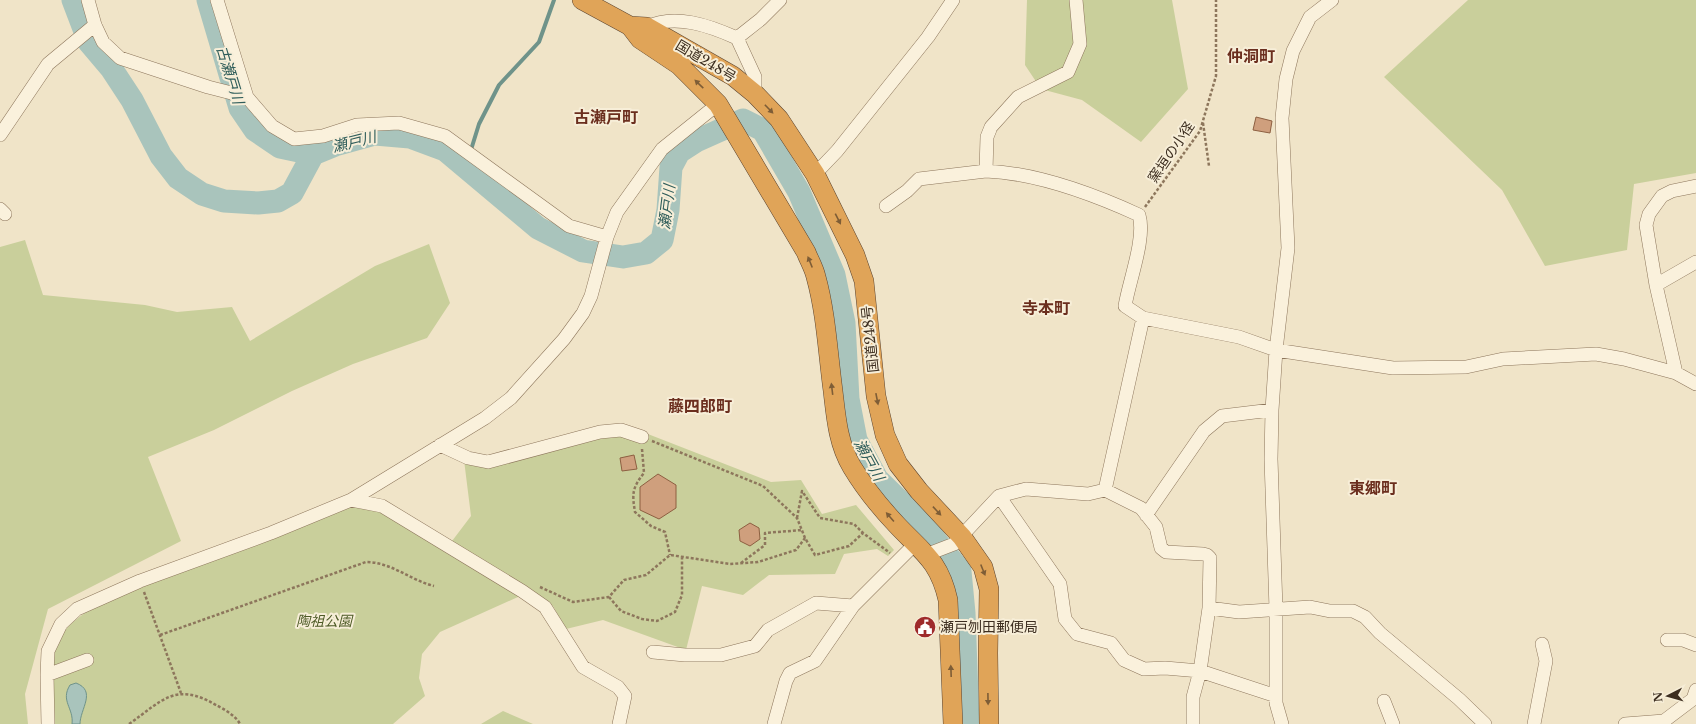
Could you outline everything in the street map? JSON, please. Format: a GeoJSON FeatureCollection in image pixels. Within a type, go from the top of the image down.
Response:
{"type":"FeatureCollection","features":[{"type":"Feature","properties":{"kind":"highway","name":"国道248号"},"geometry":{"type":"LineString","coordinates":[[582,0],[639,27],[733,76],[755,94],[779,119],[815,174],[845,233],[864,282],[875,389],[885,435],[898,464],[958,541],[983,568],[989,589],[989,724]]}},
{"type":"Feature","properties":{"kind":"highway","name":"国道248号"},"geometry":{"type":"LineString","coordinates":[[639,27],[640,39],[679,65],[721,109],[806,252],[816,276],[821,298],[837,424],[842,446],[852,468],[870,495],[896,524],[925,550],[938,568],[944,583],[948,600],[953,724]]}},
{"type":"Feature","properties":{"kind":"street"},"geometry":{"type":"LineString","coordinates":[[88,0],[94,26],[103,42],[120,58],[208,87],[241,95]]}},
{"type":"Feature","properties":{"kind":"street"},"geometry":{"type":"LineString","coordinates":[[217,0],[241,95],[272,126],[294,139],[323,136],[357,125],[398,123],[445,136],[569,226],[607,240]]}},
{"type":"Feature","properties":{"kind":"street"},"geometry":{"type":"LineString","coordinates":[[737,38],[761,19],[780,0]]}},
{"type":"Feature","properties":{"kind":"street"},"geometry":{"type":"LineString","coordinates":[[815,174],[837,151],[928,37],[953,0]]}},
{"type":"Feature","properties":{"kind":"street"},"geometry":{"type":"LineString","coordinates":[[986,171],[986,143],[991,127],[1018,97],[1068,72],[1080,44],[1076,0]]}},
{"type":"Feature","properties":{"kind":"street"},"geometry":{"type":"LineString","coordinates":[[1282,724],[1276,703],[1276,609],[1271,460],[1272,410],[1276,350],[1288,248],[1282,118],[1286,80],[1293,51],[1303,28],[1316,10],[1332,0]]}},
{"type":"Feature","properties":{"kind":"street"},"geometry":{"type":"LineString","coordinates":[[639,27],[657,22],[696,23],[716,28],[737,38],[755,77],[755,94]]}},
{"type":"Feature","properties":{"kind":"street"},"geometry":{"type":"LineString","coordinates":[[0,135],[48,64],[94,26]]}},
{"type":"Feature","properties":{"kind":"street"},"geometry":{"type":"LineString","coordinates":[[48,724],[46,674],[48,651],[61,624],[77,609],[140,581],[271,533],[351,500],[485,418],[511,398],[564,339],[583,313],[591,296],[607,240],[617,212],[662,149],[721,109]]}},
{"type":"Feature","properties":{"kind":"street"},"geometry":{"type":"LineString","coordinates":[[886,206],[907,191],[919,179],[986,171],[1004,172],[1026,176],[1093,196],[1139,215],[1141,224],[1140,240],[1125,306],[1143,318],[1239,337],[1276,350],[1394,368],[1466,367],[1503,359],[1596,354],[1624,359],[1676,373],[1696,384]]}},
{"type":"Feature","properties":{"kind":"street"},"geometry":{"type":"LineString","coordinates":[[1676,373],[1656,285],[1646,225],[1648,214],[1657,200],[1672,191],[1696,186]]}},
{"type":"Feature","properties":{"kind":"street"},"geometry":{"type":"LineString","coordinates":[[1656,285],[1696,263]]}},
{"type":"Feature","properties":{"kind":"street"},"geometry":{"type":"LineString","coordinates":[[1104,490],[1143,318]]}},
{"type":"Feature","properties":{"kind":"street"},"geometry":{"type":"LineString","coordinates":[[1146,515],[1204,432],[1222,416],[1272,410]]}},
{"type":"Feature","properties":{"kind":"street"},"geometry":{"type":"LineString","coordinates":[[440,445],[468,458],[488,462],[600,432],[621,430],[642,437]]}},
{"type":"Feature","properties":{"kind":"street"},"geometry":{"type":"LineString","coordinates":[[774,724],[786,681],[790,673],[815,660],[853,606],[898,559],[958,541],[999,496],[1026,489],[1088,494],[1104,490],[1141,508],[1156,527],[1161,548],[1166,552],[1203,554],[1210,558],[1208,608],[1200,671],[1193,697],[1193,724]]}},
{"type":"Feature","properties":{"kind":"street"},"geometry":{"type":"LineString","coordinates":[[999,496],[1060,584],[1065,619],[1077,634],[1111,643],[1124,660],[1144,669],[1165,668],[1200,671],[1276,696]]}},
{"type":"Feature","properties":{"kind":"street"},"geometry":{"type":"LineString","coordinates":[[351,500],[382,506],[522,591],[546,608],[582,667],[618,687],[625,696],[619,724]]}},
{"type":"Feature","properties":{"kind":"street"},"geometry":{"type":"LineString","coordinates":[[653,652],[685,655],[721,655],[755,646],[768,630],[816,603],[853,606]]}},
{"type":"Feature","properties":{"kind":"street"},"geometry":{"type":"LineString","coordinates":[[1208,608],[1239,612],[1310,607],[1330,611],[1353,611],[1365,617],[1380,633],[1459,699],[1485,724]]}},
{"type":"Feature","properties":{"kind":"street"},"geometry":{"type":"LineString","coordinates":[[1667,640],[1683,640],[1696,645]]}},
{"type":"Feature","properties":{"kind":"street"},"geometry":{"type":"LineString","coordinates":[[1534,724],[1546,661],[1542,644]]}},
{"type":"Feature","properties":{"kind":"street"},"geometry":{"type":"LineString","coordinates":[[46,674],[87,660]]}},
{"type":"Feature","properties":{"kind":"street"},"geometry":{"type":"LineString","coordinates":[[1625,724],[1664,721],[1693,699],[1696,690]]}},
{"type":"Feature","properties":{"kind":"street"},"geometry":{"type":"LineString","coordinates":[[1384,701],[1393,724]]}},
{"type":"Feature","properties":{"kind":"path","name":"窯垣の小径"},"geometry":{"type":"LineString","coordinates":[[1139,215],[1200,132],[1216,76],[1216,0]]}},
{"type":"Feature","properties":{"kind":"path"},"geometry":{"type":"LineString","coordinates":[[1203,122],[1208,166]]}},
{"type":"Feature","properties":{"kind":"path"},"geometry":{"type":"LineString","coordinates":[[670,555],[665,532],[651,526],[635,512],[632,497],[635,484],[644,473],[642,437],[763,486],[797,518],[805,538],[815,555],[849,546],[862,533]]}},
{"type":"Feature","properties":{"kind":"path"},"geometry":{"type":"LineString","coordinates":[[797,518],[802,491],[820,518],[854,524],[862,533],[898,559]]}},
{"type":"Feature","properties":{"kind":"path"},"geometry":{"type":"LineString","coordinates":[[740,563],[765,545],[765,533],[802,530]]}},
{"type":"Feature","properties":{"kind":"path"},"geometry":{"type":"LineString","coordinates":[[522,591],[530,582],[573,602],[609,597],[624,580],[646,575],[670,555],[682,555],[730,564],[758,562],[796,550],[805,538]]}},
{"type":"Feature","properties":{"kind":"path"},"geometry":{"type":"LineString","coordinates":[[609,597],[621,611],[642,618],[657,621],[675,612],[682,595],[682,555]]}},
{"type":"Feature","properties":{"kind":"path"},"geometry":{"type":"LineString","coordinates":[[160,636],[366,562],[378,562],[394,568],[409,577],[434,586]]}},
{"type":"Feature","properties":{"kind":"path"},"geometry":{"type":"LineString","coordinates":[[140,581],[180,693]]}},
{"type":"Feature","properties":{"kind":"path"},"geometry":{"type":"LineString","coordinates":[[129,724],[169,696],[180,693],[204,698],[223,708],[240,724]]}},
{"type":"Feature","properties":{"kind":"green space"},"geometry":{"type":"Polygon","coordinates":[[[1027,0],[1172,0],[1188,89],[1141,142],[1082,100],[1041,89],[1025,65],[1027,0]]]}},
{"type":"Feature","properties":{"kind":"green space"},"geometry":{"type":"Polygon","coordinates":[[[1468,0],[1696,0],[1696,173],[1634,184],[1627,250],[1545,266],[1502,190],[1384,77],[1468,0]]]}},
{"type":"Feature","properties":{"kind":"green space"},"geometry":{"type":"Polygon","coordinates":[[[25,240],[43,295],[145,305],[177,312],[232,307],[250,341],[375,266],[429,244],[450,303],[427,338],[353,364],[292,391],[214,430],[148,457],[181,541],[48,609],[25,694],[28,724],[0,724],[0,247],[25,240]]]}},
{"type":"Feature","properties":{"kind":"green space","name":"陶祖公園"},"geometry":{"type":"Polygon","coordinates":[[[635,429],[771,482],[801,480],[822,514],[856,505],[894,550],[888,556],[877,549],[844,554],[835,574],[769,575],[743,595],[702,586],[686,650],[603,620],[566,629],[553,606],[529,592],[440,632],[422,654],[419,678],[425,696],[393,724],[54,724],[52,669],[56,647],[60,638],[73,622],[89,610],[340,502],[351,508],[376,506],[446,549],[471,516],[464,460],[635,429]]]}},
{"type":"Feature","properties":{"kind":"green space"},"geometry":{"type":"Polygon","coordinates":[[[503,711],[533,724],[481,724],[503,711]]]}},
{"type":"Feature","properties":{"kind":"water"},"geometry":{"type":"Polygon","coordinates":[[[76,683],[82,686],[85,691],[86,701],[80,724],[72,724],[71,713],[66,696],[70,685],[76,683]]]}},
{"type":"Feature","properties":{"kind":"building"},"geometry":{"type":"Polygon","coordinates":[[[1256,117],[1272,121],[1270,133],[1253,130],[1256,117]]]}},
{"type":"Feature","properties":{"kind":"building"},"geometry":{"type":"Polygon","coordinates":[[[634,455],[637,469],[622,471],[620,458],[634,455]]]}},
{"type":"Feature","properties":{"kind":"building"},"geometry":{"type":"Polygon","coordinates":[[[658,474],[676,485],[676,508],[659,519],[640,510],[640,487],[658,474]]]}},
{"type":"Feature","properties":{"kind":"building"},"geometry":{"type":"Polygon","coordinates":[[[750,523],[759,528],[760,539],[750,546],[740,541],[739,530],[750,523]]]}},
{"type":"Feature","properties":{"kind":"waterway","name":"瀬戸川"},"geometry":{"type":"LineString","coordinates":[[73,0],[89,42],[111,68],[132,100],[161,156],[178,178],[202,194],[224,201],[258,203],[278,201],[292,193],[313,154],[335,145],[375,134],[410,137],[445,150],[538,228],[583,251],[623,257],[646,253],[662,240],[668,210],[671,167],[679,152],[696,141],[743,120],[763,130],[799,192],[834,275],[844,323],[848,399],[856,440],[877,479],[920,521],[960,571],[964,613],[968,724]]}},
{"type":"Feature","properties":{"kind":"waterway","name":"古瀬戸川"},"geometry":{"type":"LineString","coordinates":[[208,0],[240,108],[255,130],[280,147],[313,154]]}},
{"type":"Feature","properties":{"kind":"waterway"},"geometry":{"type":"LineString","coordinates":[[466,166],[479,124],[499,85],[539,42],[554,0]]}},
{"type":"Feature","properties":{"kind":"place","name":"瀬戸刎田郵便局"},"geometry":{"type":"Point","coordinates":[925,627]}},
{"type":"Feature","properties":{"kind":"district","name":"仲洞町"},"geometry":{"type":"Point","coordinates":[1251,56]}},
{"type":"Feature","properties":{"kind":"district","name":"古瀬戸町"},"geometry":{"type":"Point","coordinates":[606,117]}},
{"type":"Feature","properties":{"kind":"district","name":"寺本町"},"geometry":{"type":"Point","coordinates":[1046,308]}},
{"type":"Feature","properties":{"kind":"district","name":"藤四郎町"},"geometry":{"type":"Point","coordinates":[700,406]}},
{"type":"Feature","properties":{"kind":"district","name":"東郷町"},"geometry":{"type":"Point","coordinates":[1373,488]}}]}
